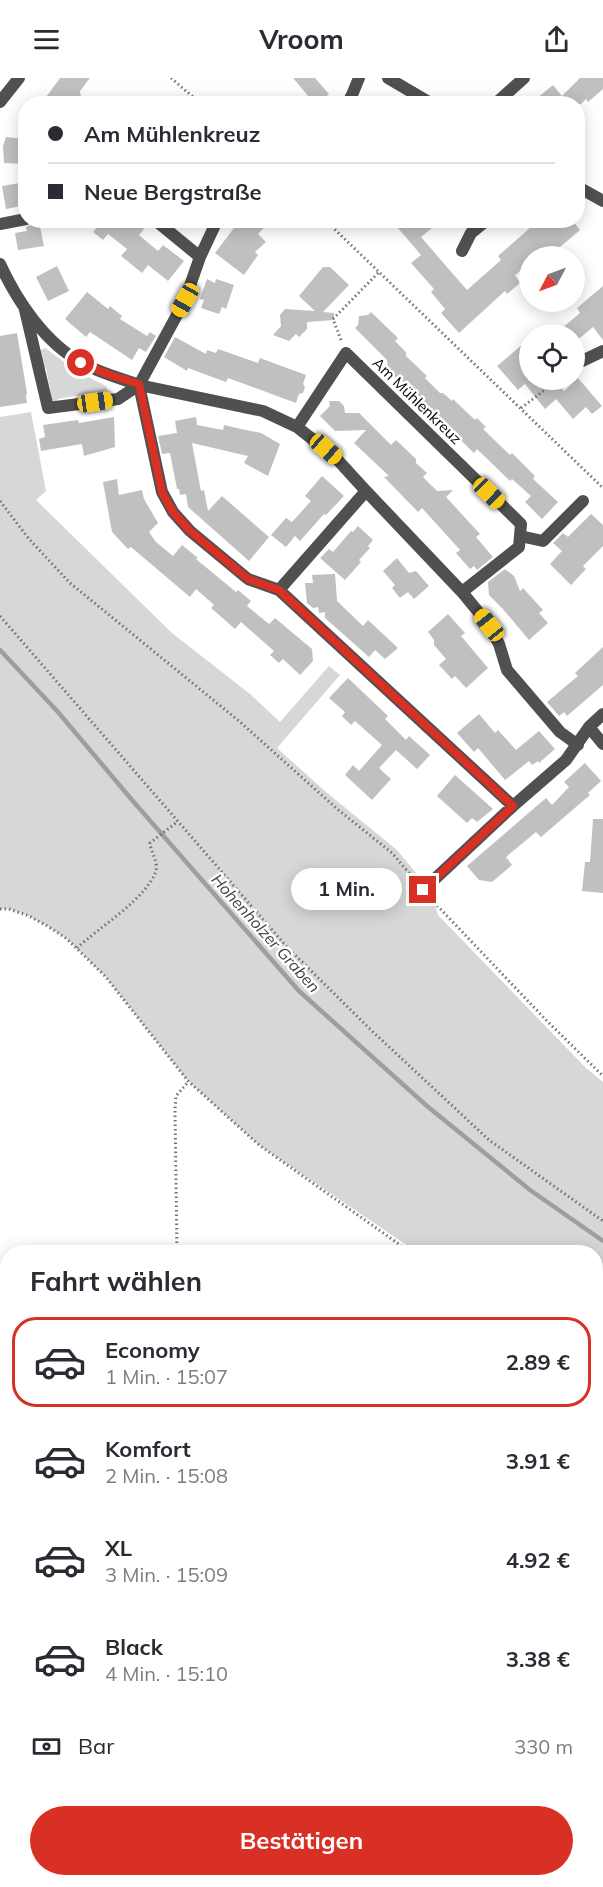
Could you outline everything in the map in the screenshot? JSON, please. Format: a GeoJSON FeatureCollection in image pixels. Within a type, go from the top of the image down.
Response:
{"type":"FeatureCollection","features":[{"type":"Feature","properties":{"kind":"street"},"geometry":{"type":"LineString","coordinates":[[0,102],[19,78]]}},
{"type":"Feature","properties":{"kind":"street"},"geometry":{"type":"LineString","coordinates":[[351,96],[359,78]]}},
{"type":"Feature","properties":{"kind":"street"},"geometry":{"type":"LineString","coordinates":[[388,78],[418,96]]}},
{"type":"Feature","properties":{"kind":"street"},"geometry":{"type":"LineString","coordinates":[[504,96],[524,78]]}},
{"type":"Feature","properties":{"kind":"street"},"geometry":{"type":"LineString","coordinates":[[585,191],[603,201]]}},
{"type":"Feature","properties":{"kind":"street"},"geometry":{"type":"LineString","coordinates":[[0,224],[18,221]]}},
{"type":"Feature","properties":{"kind":"street"},"geometry":{"type":"LineString","coordinates":[[165,228],[200,257]]}},
{"type":"Feature","properties":{"kind":"street"},"geometry":{"type":"LineString","coordinates":[[24,306],[48,408],[118,399],[139,384],[185,300],[200,257],[214,228]]}},
{"type":"Feature","properties":{"kind":"street"},"geometry":{"type":"LineString","coordinates":[[462,251],[471,233],[477,228]]}},
{"type":"Feature","properties":{"kind":"street"},"geometry":{"type":"LineString","coordinates":[[0,264],[10,285],[40,326],[59,346],[81,363],[139,384],[263,411],[297,427],[335,457],[462,592],[489,625],[499,644],[507,670],[560,732],[578,745]]}},
{"type":"Feature","properties":{"kind":"street"},"geometry":{"type":"LineString","coordinates":[[585,360],[603,351]]}},
{"type":"Feature","properties":{"kind":"street"},"geometry":{"type":"LineString","coordinates":[[297,427],[346,353]]}},
{"type":"Feature","properties":{"kind":"street","name":"Am Mühlenkreuz"},"geometry":{"type":"LineString","coordinates":[[346,353],[521,524],[520,536]]}},
{"type":"Feature","properties":{"kind":"street"},"geometry":{"type":"LineString","coordinates":[[139,384],[162,492],[173,512],[190,531],[248,579],[279,590],[513,806]]}},
{"type":"Feature","properties":{"kind":"street"},"geometry":{"type":"LineString","coordinates":[[279,590],[366,491]]}},
{"type":"Feature","properties":{"kind":"street"},"geometry":{"type":"LineString","coordinates":[[462,592],[519,547],[520,536],[543,541],[583,501]]}},
{"type":"Feature","properties":{"kind":"street"},"geometry":{"type":"LineString","coordinates":[[423,890],[566,760],[589,727],[603,714]]}},
{"type":"Feature","properties":{"kind":"street"},"geometry":{"type":"LineString","coordinates":[[589,727],[603,744]]}},
{"type":"Feature","properties":{"kind":"path"},"geometry":{"type":"LineString","coordinates":[[171,78],[192,96]]}},
{"type":"Feature","properties":{"kind":"path"},"geometry":{"type":"LineString","coordinates":[[333,228],[603,488]]}},
{"type":"Feature","properties":{"kind":"path"},"geometry":{"type":"LineString","coordinates":[[346,353],[333,319],[378,272]]}},
{"type":"Feature","properties":{"kind":"path"},"geometry":{"type":"LineString","coordinates":[[521,408],[545,390]]}},
{"type":"Feature","properties":{"kind":"path"},"geometry":{"type":"LineString","coordinates":[[0,501],[28,539],[70,583],[239,721],[336,808],[392,853],[423,890],[553,1028],[603,1076]]}},
{"type":"Feature","properties":{"kind":"path"},"geometry":{"type":"LineString","coordinates":[[0,616],[286,946],[372,1031],[489,1140],[603,1221]]}},
{"type":"Feature","properties":{"kind":"path"},"geometry":{"type":"LineString","coordinates":[[77,948],[142,894],[156,871],[150,843],[177,822]]}},
{"type":"Feature","properties":{"kind":"path"},"geometry":{"type":"LineString","coordinates":[[0,909],[9,909],[39,921],[77,948],[105,976],[188,1081],[259,1145],[401,1245]]}},
{"type":"Feature","properties":{"kind":"path"},"geometry":{"type":"LineString","coordinates":[[177,1245],[175,1110],[176,1096],[188,1081]]}},
{"type":"Feature","properties":{"kind":"shaded area"},"geometry":{"type":"Polygon","coordinates":[[[45,348],[78,372],[107,387],[105,394],[97,392],[58,399],[56,403],[47,398],[51,394],[46,368],[42,366],[39,351],[45,348]]]}},
{"type":"Feature","properties":{"kind":"shaded area"},"geometry":{"type":"Polygon","coordinates":[[[31,412],[46,491],[36,500],[172,633],[250,694],[280,722],[329,666],[340,675],[277,748],[397,850],[431,891],[438,915],[585,1067],[603,1082],[603,1245],[407,1245],[259,1145],[188,1081],[105,976],[67,939],[29,916],[9,909],[0,909],[0,417],[31,412]]]}},
{"type":"Feature","properties":{"kind":"building"},"geometry":{"type":"Polygon","coordinates":[[[60,78],[90,78],[80,91],[81,96],[47,96],[60,78]]]}},
{"type":"Feature","properties":{"kind":"building"},"geometry":{"type":"Polygon","coordinates":[[[293,78],[315,78],[329,94],[308,96],[293,78]]]}},
{"type":"Feature","properties":{"kind":"building"},"geometry":{"type":"Polygon","coordinates":[[[580,78],[603,78],[603,89],[588,102],[585,96],[562,96],[580,78]]]}},
{"type":"Feature","properties":{"kind":"building"},"geometry":{"type":"Polygon","coordinates":[[[553,85],[562,96],[540,96],[553,85]]]}},
{"type":"Feature","properties":{"kind":"building"},"geometry":{"type":"Polygon","coordinates":[[[6,137],[18,138],[18,164],[4,163],[3,146],[6,137]]]}},
{"type":"Feature","properties":{"kind":"building"},"geometry":{"type":"Polygon","coordinates":[[[18,183],[18,207],[6,209],[2,186],[18,183]]]}},
{"type":"Feature","properties":{"kind":"building"},"geometry":{"type":"Polygon","coordinates":[[[26,228],[40,228],[44,246],[18,250],[15,233],[27,231],[26,228]]]}},
{"type":"Feature","properties":{"kind":"building"},"geometry":{"type":"Polygon","coordinates":[[[96,228],[143,228],[139,235],[158,251],[163,245],[184,261],[168,281],[148,265],[142,273],[121,256],[127,249],[108,234],[103,240],[93,232],[96,228]]]}},
{"type":"Feature","properties":{"kind":"building"},"geometry":{"type":"Polygon","coordinates":[[[234,228],[264,228],[258,234],[266,242],[255,252],[258,255],[244,275],[215,253],[234,228]]]}},
{"type":"Feature","properties":{"kind":"building"},"geometry":{"type":"Polygon","coordinates":[[[398,228],[432,228],[421,237],[467,290],[501,260],[498,256],[530,228],[578,228],[580,230],[561,246],[519,246],[519,272],[515,275],[519,284],[507,294],[505,291],[459,333],[441,313],[445,309],[431,292],[434,289],[411,263],[421,255],[398,228]]]}},
{"type":"Feature","properties":{"kind":"building"},"geometry":{"type":"Polygon","coordinates":[[[57,266],[69,291],[48,301],[36,277],[57,266]]]}},
{"type":"Feature","properties":{"kind":"building"},"geometry":{"type":"Polygon","coordinates":[[[323,267],[330,267],[349,285],[323,312],[334,313],[334,320],[307,322],[307,329],[299,337],[296,334],[289,341],[273,335],[281,326],[280,315],[285,309],[315,311],[299,296],[323,267]]]}},
{"type":"Feature","properties":{"kind":"building"},"geometry":{"type":"Polygon","coordinates":[[[207,279],[215,283],[216,279],[234,285],[226,309],[222,307],[219,314],[201,308],[204,300],[200,299],[207,279]]]}},
{"type":"Feature","properties":{"kind":"building"},"geometry":{"type":"Polygon","coordinates":[[[603,286],[603,340],[593,327],[585,334],[585,324],[567,324],[579,312],[585,312],[585,301],[603,286]]]}},
{"type":"Feature","properties":{"kind":"building"},"geometry":{"type":"Polygon","coordinates":[[[87,292],[108,309],[110,306],[122,316],[120,319],[147,336],[150,332],[156,336],[146,352],[139,348],[132,360],[90,332],[86,337],[65,319],[87,292]]]}},
{"type":"Feature","properties":{"kind":"building"},"geometry":{"type":"Polygon","coordinates":[[[371,312],[398,338],[395,341],[406,352],[406,356],[427,376],[425,378],[440,393],[452,401],[453,399],[475,420],[477,418],[486,427],[483,429],[510,455],[512,453],[535,476],[533,479],[558,502],[542,519],[525,502],[531,496],[512,479],[510,481],[477,449],[474,453],[388,370],[387,360],[355,328],[358,325],[359,316],[368,315],[371,312]]]}},
{"type":"Feature","properties":{"kind":"building"},"geometry":{"type":"Polygon","coordinates":[[[17,333],[27,403],[0,407],[0,336],[17,333]]]}},
{"type":"Feature","properties":{"kind":"building"},"geometry":{"type":"Polygon","coordinates":[[[175,337],[206,354],[207,350],[216,353],[218,349],[258,363],[260,358],[306,375],[303,393],[299,394],[296,403],[228,378],[226,382],[188,368],[187,371],[164,357],[175,337]]]}},
{"type":"Feature","properties":{"kind":"building"},"geometry":{"type":"Polygon","coordinates":[[[519,347],[519,389],[518,390],[497,366],[519,347]]]}},
{"type":"Feature","properties":{"kind":"building"},"geometry":{"type":"Polygon","coordinates":[[[585,386],[602,406],[592,414],[586,407],[573,419],[556,399],[545,409],[530,390],[585,390],[585,386]]]}},
{"type":"Feature","properties":{"kind":"building"},"geometry":{"type":"Polygon","coordinates":[[[329,401],[339,401],[344,406],[345,413],[359,413],[391,445],[396,440],[416,459],[416,463],[427,473],[423,477],[437,491],[453,490],[446,497],[480,534],[476,537],[493,557],[477,570],[474,566],[470,569],[456,553],[460,550],[422,508],[418,512],[384,477],[389,476],[354,443],[366,430],[335,431],[320,416],[330,406],[329,401]]]}},
{"type":"Feature","properties":{"kind":"building"},"geometry":{"type":"Polygon","coordinates":[[[114,417],[115,447],[84,456],[82,444],[41,451],[39,439],[45,437],[43,425],[78,420],[79,423],[114,417]]]}},
{"type":"Feature","properties":{"kind":"building"},"geometry":{"type":"Polygon","coordinates":[[[196,417],[197,425],[223,430],[224,425],[261,433],[280,444],[268,476],[244,463],[248,456],[192,443],[201,491],[204,490],[208,511],[222,496],[269,537],[249,561],[188,507],[186,494],[180,495],[177,489],[170,453],[162,454],[158,436],[177,433],[175,421],[196,417]]]}},
{"type":"Feature","properties":{"kind":"building"},"geometry":{"type":"Polygon","coordinates":[[[322,476],[344,496],[300,541],[295,536],[286,547],[271,535],[286,518],[292,522],[311,501],[305,496],[322,476]]]}},
{"type":"Feature","properties":{"kind":"building"},"geometry":{"type":"Polygon","coordinates":[[[117,479],[119,495],[142,490],[144,499],[158,523],[149,532],[156,542],[173,556],[182,545],[236,592],[238,590],[251,601],[247,606],[269,624],[275,618],[312,649],[313,661],[300,675],[283,659],[279,663],[270,655],[274,651],[241,622],[235,629],[211,608],[214,605],[196,589],[190,597],[131,547],[128,549],[112,532],[103,482],[117,479]]]}},
{"type":"Feature","properties":{"kind":"building"},"geometry":{"type":"Polygon","coordinates":[[[591,514],[603,525],[603,546],[583,566],[586,569],[571,585],[550,564],[562,551],[553,543],[563,533],[568,537],[591,514]]]}},
{"type":"Feature","properties":{"kind":"building"},"geometry":{"type":"Polygon","coordinates":[[[358,526],[373,540],[368,546],[370,548],[359,560],[361,562],[345,580],[320,558],[329,549],[333,552],[358,526]]]}},
{"type":"Feature","properties":{"kind":"building"},"geometry":{"type":"Polygon","coordinates":[[[397,558],[409,573],[416,571],[429,586],[414,599],[408,592],[400,598],[392,588],[395,585],[383,571],[397,558]]]}},
{"type":"Feature","properties":{"kind":"building"},"geometry":{"type":"Polygon","coordinates":[[[505,569],[514,576],[520,591],[523,588],[543,610],[539,613],[548,623],[529,640],[489,595],[488,582],[505,569]]]}},
{"type":"Feature","properties":{"kind":"building"},"geometry":{"type":"Polygon","coordinates":[[[335,574],[337,601],[363,626],[368,620],[398,648],[385,659],[375,650],[369,657],[325,618],[325,612],[319,613],[318,607],[313,608],[307,603],[305,583],[313,583],[312,575],[335,574]]]}},
{"type":"Feature","properties":{"kind":"building"},"geometry":{"type":"Polygon","coordinates":[[[448,614],[465,633],[461,636],[488,668],[466,688],[455,676],[452,679],[439,665],[446,659],[434,645],[434,640],[428,632],[448,614]]]}},
{"type":"Feature","properties":{"kind":"building"},"geometry":{"type":"Polygon","coordinates":[[[603,647],[603,685],[567,716],[564,712],[559,716],[547,702],[578,676],[575,673],[603,647]]]}},
{"type":"Feature","properties":{"kind":"building"},"geometry":{"type":"Polygon","coordinates":[[[348,678],[388,716],[385,719],[406,740],[409,736],[430,755],[417,769],[396,750],[379,768],[391,779],[372,800],[345,775],[353,765],[359,771],[382,745],[355,721],[351,725],[342,716],[345,712],[329,698],[348,678]]]}},
{"type":"Feature","properties":{"kind":"building"},"geometry":{"type":"Polygon","coordinates":[[[479,714],[495,733],[498,730],[516,750],[539,731],[555,749],[539,763],[538,761],[532,765],[529,761],[505,780],[478,748],[474,752],[457,733],[479,714]]]}},
{"type":"Feature","properties":{"kind":"building"},"geometry":{"type":"Polygon","coordinates":[[[585,763],[601,781],[588,793],[590,795],[541,837],[536,832],[506,857],[512,865],[492,882],[479,880],[467,866],[546,798],[552,805],[569,787],[564,782],[585,763]]]}},
{"type":"Feature","properties":{"kind":"building"},"geometry":{"type":"Polygon","coordinates":[[[455,775],[493,809],[477,822],[472,818],[467,823],[437,796],[455,775]]]}},
{"type":"Feature","properties":{"kind":"building"},"geometry":{"type":"Polygon","coordinates":[[[593,819],[603,819],[603,893],[582,891],[585,862],[590,862],[593,819]]]}},
{"type":"Feature","properties":{"kind":"waterway","name":"Hohenholzer Graben"},"geometry":{"type":"LineString","coordinates":[[0,650],[58,712],[299,991],[427,1106],[530,1190],[603,1241]]}},
{"type":"Feature","properties":{"kind":"route"},"geometry":{"type":"LineString","coordinates":[[81,363],[139,384],[162,492],[173,512],[190,531],[248,579],[279,590],[513,806],[423,890]]}}]}
